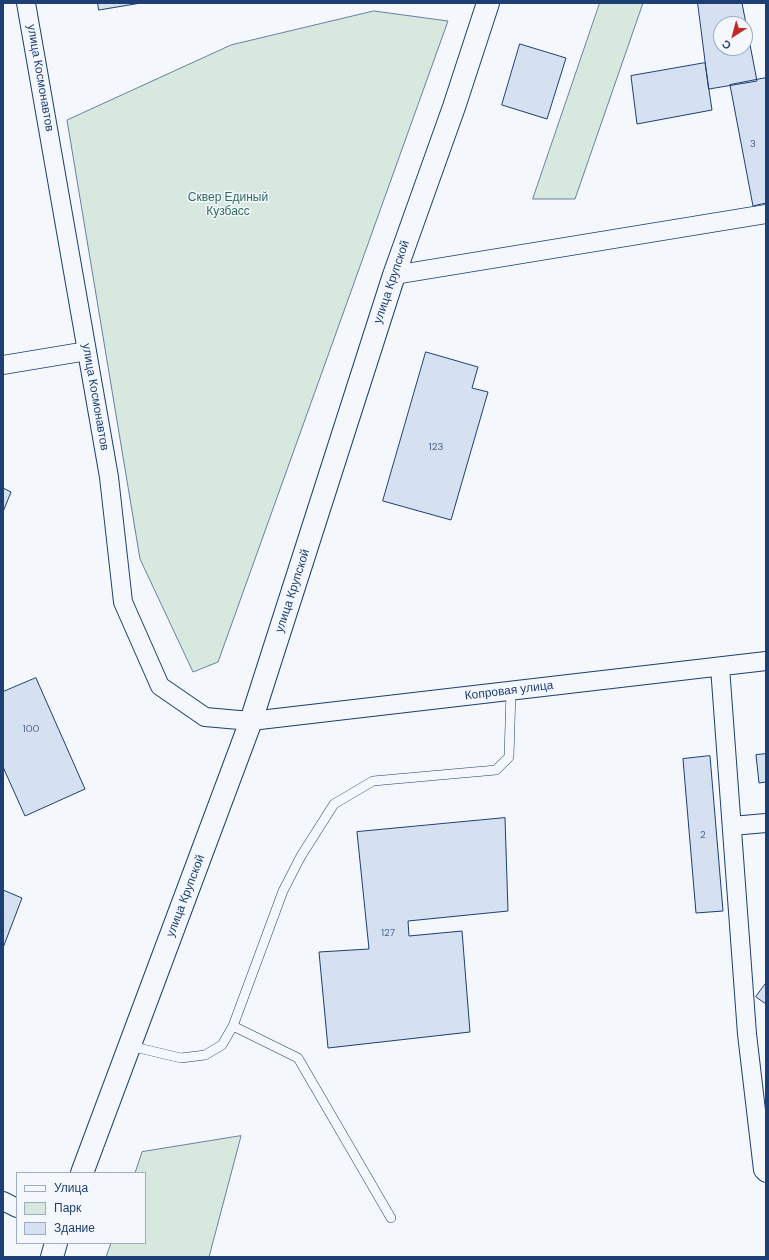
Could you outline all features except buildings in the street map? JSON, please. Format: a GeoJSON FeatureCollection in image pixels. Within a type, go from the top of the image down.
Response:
{"type":"FeatureCollection","features":[{"type":"Feature","properties":{"kind":"street","name":"улица Космонавтов"},"geometry":{"type":"LineString","coordinates":[[26,3],[109,476],[123,602],[160,686],[205,716],[251,722]]}},
{"type":"Feature","properties":{"kind":"street","name":"улица Крупской"},"geometry":{"type":"LineString","coordinates":[[82,1172],[251,722],[394,275],[454,107],[488,3]]}},
{"type":"Feature","properties":{"kind":"street"},"geometry":{"type":"LineString","coordinates":[[394,275],[766,214]]}},
{"type":"Feature","properties":{"kind":"street"},"geometry":{"type":"LineString","coordinates":[[3,365],[87,351]]}},
{"type":"Feature","properties":{"kind":"street","name":"Копровая улица"},"geometry":{"type":"LineString","coordinates":[[251,722],[766,661]]}},
{"type":"Feature","properties":{"kind":"street"},"geometry":{"type":"LineString","coordinates":[[720,667],[747,1034],[763,1170],[766,1173]]}},
{"type":"Feature","properties":{"kind":"street"},"geometry":{"type":"LineString","coordinates":[[732,826],[766,824]]}},
{"type":"Feature","properties":{"kind":"street"},"geometry":{"type":"LineString","coordinates":[[753,1086],[766,1069]]}},
{"type":"Feature","properties":{"kind":"street"},"geometry":{"type":"LineString","coordinates":[[3,1201],[16,1208]]}},
{"type":"Feature","properties":{"kind":"street"},"geometry":{"type":"LineString","coordinates":[[52,1257],[56,1244]]}},
{"type":"Feature","properties":{"kind":"lane"},"geometry":{"type":"LineString","coordinates":[[130,1046],[181,1058],[205,1055],[222,1045],[233,1026],[283,891],[301,856],[334,804],[373,781],[496,770],[509,757],[511,691]]}},
{"type":"Feature","properties":{"kind":"lane"},"geometry":{"type":"LineString","coordinates":[[233,1026],[298,1058],[391,1218]]}},
{"type":"Feature","properties":{"kind":"green space"},"geometry":{"type":"Polygon","coordinates":[[[600,3],[643,3],[575,199],[533,199],[600,3]]]}},
{"type":"Feature","properties":{"kind":"green space","name":"Сквер Единый Кузбасс"},"geometry":{"type":"Polygon","coordinates":[[[374,11],[448,21],[218,662],[193,672],[140,559],[67,120],[231,45],[374,11]]]}},
{"type":"Feature","properties":{"kind":"green space"},"geometry":{"type":"Polygon","coordinates":[[[241,1136],[209,1257],[106,1257],[111,1244],[146,1244],[146,1172],[135,1172],[142,1152],[241,1136]]]}}]}
